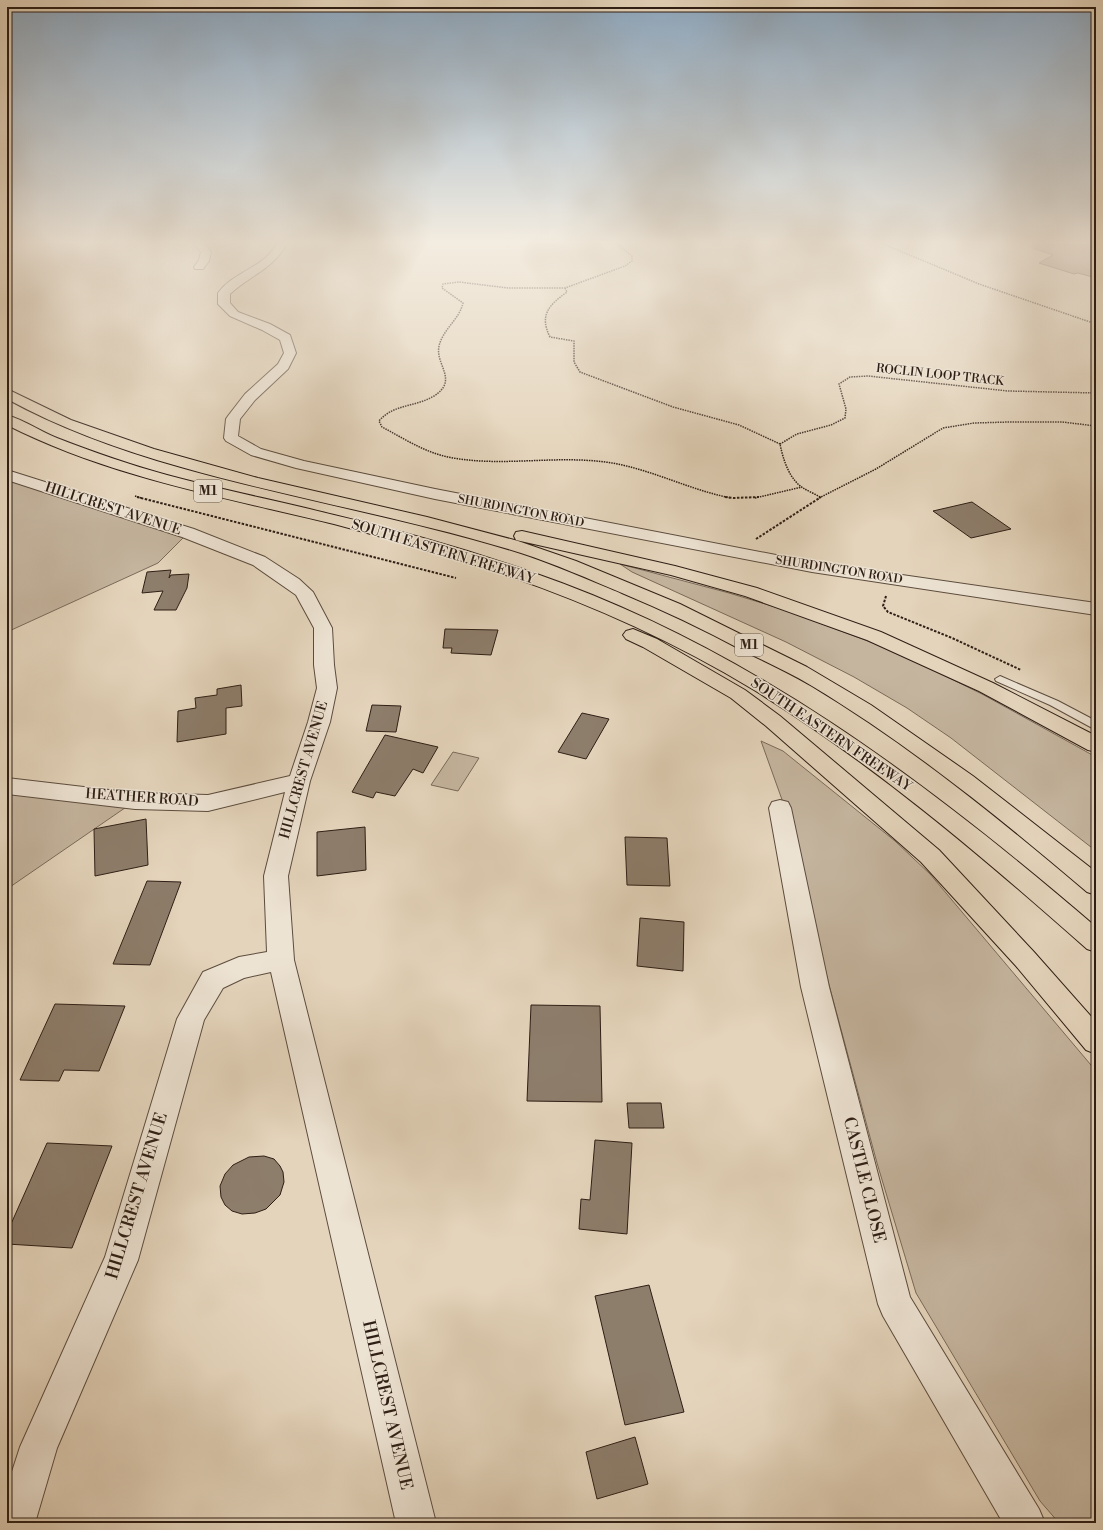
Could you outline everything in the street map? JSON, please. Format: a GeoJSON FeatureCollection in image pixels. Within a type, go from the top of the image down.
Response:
{"type":"FeatureCollection","features":[{"type":"Feature","properties":{"kind":"highway","name":"SOUTH EASTERN FREEWAY"},"geometry":{"type":"LineString","coordinates":[[7,393],[33,408],[60,420],[137,449],[202,469],[274,487],[430,522],[515,546],[596,575],[679,610],[827,686],[917,745],[1021,823],[1096,886]]}},
{"type":"Feature","properties":{"kind":"highway","name":"SOUTH EASTERN FREEWAY"},"geometry":{"type":"LineString","coordinates":[[7,419],[61,445],[120,466],[255,503],[336,520],[499,567],[582,598],[666,634],[755,682],[847,742],[941,811],[1042,894],[1096,942]]}},
{"type":"Feature","properties":{"kind":"highway","name":"M1"},"geometry":{"type":"LineString","coordinates":[[352,504],[527,536],[675,571],[759,595],[884,640],[982,684],[1096,745]]}},
{"type":"Feature","properties":{"kind":"highway"},"geometry":{"type":"LineString","coordinates":[[416,542],[567,605],[650,643],[738,694],[773,721],[930,856],[1024,959],[1096,1042]]}},
{"type":"Feature","properties":{"kind":"street","name":"SHURDINGTON ROAD"},"geometry":{"type":"LineString","coordinates":[[235,314],[266,327],[286,338],[290,353],[282,366],[250,397],[233,419],[231,438],[256,452],[301,465],[435,494],[744,554],[812,566],[1096,608]]}},
{"type":"Feature","properties":{"kind":"street","name":"HILLCREST AVENUE"},"geometry":{"type":"LineString","coordinates":[[7,475],[188,533],[259,561],[304,592],[323,628],[324,665],[327,688],[319,722],[299,781],[276,876],[281,960],[416,1523]]}},
{"type":"Feature","properties":{"kind":"street","name":"HEATHER ROAD"},"geometry":{"type":"LineString","coordinates":[[7,786],[135,801],[208,803],[299,781]]}},
{"type":"Feature","properties":{"kind":"street","name":"CASTLE CLOSE"},"geometry":{"type":"LineString","coordinates":[[780,808],[815,987],[895,1304],[1025,1523]]}},
{"type":"Feature","properties":{"kind":"street","name":"HILLCREST AVENUE"},"geometry":{"type":"LineString","coordinates":[[15,1523],[39,1447],[120,1260],[190,1019],[212,980],[239,968],[281,960]]}},
{"type":"Feature","properties":{"kind":"lane"},"geometry":{"type":"LineString","coordinates":[[1000,679],[1054,703],[1096,726]]}},
{"type":"Feature","properties":{"kind":"path"},"geometry":{"type":"LineString","coordinates":[[460,314],[439,346],[439,355],[445,372],[446,383],[441,391],[430,398],[394,409],[382,416],[379,421],[382,427],[427,451],[448,457],[502,462],[564,459],[611,463],[637,469],[711,494],[733,498],[753,498],[802,487]]}},
{"type":"Feature","properties":{"kind":"path"},"geometry":{"type":"LineString","coordinates":[[547,314],[544,324],[550,337],[574,341],[574,362],[580,372],[673,407],[739,425],[780,444],[782,454],[791,474],[802,487],[820,497]]}},
{"type":"Feature","properties":{"kind":"path"},"geometry":{"type":"LineString","coordinates":[[1068,314],[1096,324]]}},
{"type":"Feature","properties":{"kind":"path","name":"ROCLIN LOOP TRACK"},"geometry":{"type":"LineString","coordinates":[[780,444],[797,434],[831,425],[846,418],[846,409],[839,384],[850,377],[890,377],[1008,391],[1096,393]]}},
{"type":"Feature","properties":{"kind":"path"},"geometry":{"type":"LineString","coordinates":[[744,554],[750,543],[820,497],[876,469],[943,428],[974,423],[1009,422],[1062,422],[1096,426]]}},
{"type":"Feature","properties":{"kind":"path"},"geometry":{"type":"LineString","coordinates":[[129,494],[456,578]]}},
{"type":"Feature","properties":{"kind":"path"},"geometry":{"type":"LineString","coordinates":[[891,578],[883,606],[888,612],[952,638],[1025,672]]}},
{"type":"Feature","properties":{"kind":"shaded area"},"geometry":{"type":"Polygon","coordinates":[[[7,475],[188,533],[158,563],[7,632],[7,475]]]}},
{"type":"Feature","properties":{"kind":"shaded area"},"geometry":{"type":"Polygon","coordinates":[[[620,564],[729,593],[785,610],[892,650],[982,694],[1096,757],[1096,851],[951,738],[907,708],[854,677],[786,642],[632,572],[620,564]]]}},
{"type":"Feature","properties":{"kind":"shaded area"},"geometry":{"type":"Polygon","coordinates":[[[761,741],[783,751],[895,841],[930,874],[1096,1071],[1096,1523],[1059,1523],[1040,1501],[916,1293],[877,1163],[828,981],[785,808],[761,741]]]}},
{"type":"Feature","properties":{"kind":"shaded area"},"geometry":{"type":"Polygon","coordinates":[[[453,752],[479,758],[458,791],[431,785],[453,752]]]}},
{"type":"Feature","properties":{"kind":"shaded area"},"geometry":{"type":"Polygon","coordinates":[[[7,786],[135,801],[7,889],[7,786]]]}},
{"type":"Feature","properties":{"kind":"building"},"geometry":{"type":"Polygon","coordinates":[[[972,502],[1011,529],[971,538],[933,511],[972,502]]]}},
{"type":"Feature","properties":{"kind":"building"},"geometry":{"type":"Polygon","coordinates":[[[171,570],[169,578],[171,575],[189,574],[187,588],[176,610],[154,610],[163,591],[142,593],[147,572],[171,570]]]}},
{"type":"Feature","properties":{"kind":"building"},"geometry":{"type":"Polygon","coordinates":[[[445,629],[498,630],[491,655],[451,653],[452,648],[443,648],[445,629]]]}},
{"type":"Feature","properties":{"kind":"building"},"geometry":{"type":"Polygon","coordinates":[[[241,685],[242,706],[226,708],[226,734],[177,742],[178,711],[196,708],[195,698],[217,695],[217,689],[241,685]]]}},
{"type":"Feature","properties":{"kind":"building"},"geometry":{"type":"Polygon","coordinates":[[[372,705],[401,706],[396,732],[366,731],[372,705]]]}},
{"type":"Feature","properties":{"kind":"building"},"geometry":{"type":"Polygon","coordinates":[[[582,713],[609,719],[586,759],[558,752],[582,713]]]}},
{"type":"Feature","properties":{"kind":"building"},"geometry":{"type":"Polygon","coordinates":[[[385,735],[438,747],[423,773],[413,769],[395,796],[376,792],[373,798],[352,792],[385,735]]]}},
{"type":"Feature","properties":{"kind":"building"},"geometry":{"type":"Polygon","coordinates":[[[146,819],[148,865],[95,876],[94,829],[146,819]]]}},
{"type":"Feature","properties":{"kind":"building"},"geometry":{"type":"Polygon","coordinates":[[[365,827],[366,870],[317,876],[317,832],[365,827]]]}},
{"type":"Feature","properties":{"kind":"building"},"geometry":{"type":"Polygon","coordinates":[[[625,837],[667,838],[670,886],[627,885],[625,837]]]}},
{"type":"Feature","properties":{"kind":"building"},"geometry":{"type":"Polygon","coordinates":[[[147,881],[181,882],[150,965],[113,964],[147,881]]]}},
{"type":"Feature","properties":{"kind":"building"},"geometry":{"type":"Polygon","coordinates":[[[640,918],[684,922],[683,971],[637,966],[640,918]]]}},
{"type":"Feature","properties":{"kind":"building"},"geometry":{"type":"Polygon","coordinates":[[[55,1004],[125,1006],[99,1071],[64,1070],[59,1081],[20,1080],[55,1004]]]}},
{"type":"Feature","properties":{"kind":"building"},"geometry":{"type":"Polygon","coordinates":[[[531,1005],[600,1006],[602,1102],[527,1101],[531,1005]]]}},
{"type":"Feature","properties":{"kind":"building"},"geometry":{"type":"Polygon","coordinates":[[[627,1103],[661,1103],[664,1128],[629,1128],[627,1103]]]}},
{"type":"Feature","properties":{"kind":"building"},"geometry":{"type":"Polygon","coordinates":[[[595,1140],[632,1143],[627,1234],[579,1229],[581,1199],[590,1200],[595,1140]]]}},
{"type":"Feature","properties":{"kind":"building"},"geometry":{"type":"Polygon","coordinates":[[[47,1143],[112,1146],[72,1248],[7,1244],[7,1233],[47,1143]]]}},
{"type":"Feature","properties":{"kind":"building"},"geometry":{"type":"Polygon","coordinates":[[[264,1156],[274,1159],[283,1172],[284,1182],[280,1195],[266,1209],[255,1213],[242,1214],[232,1211],[225,1205],[221,1197],[220,1186],[225,1174],[233,1165],[249,1157],[264,1156]]]}},
{"type":"Feature","properties":{"kind":"building"},"geometry":{"type":"Polygon","coordinates":[[[649,1285],[684,1412],[625,1425],[595,1296],[649,1285]]]}},
{"type":"Feature","properties":{"kind":"building"},"geometry":{"type":"Polygon","coordinates":[[[635,1437],[648,1484],[597,1499],[586,1452],[635,1437]]]}}]}
